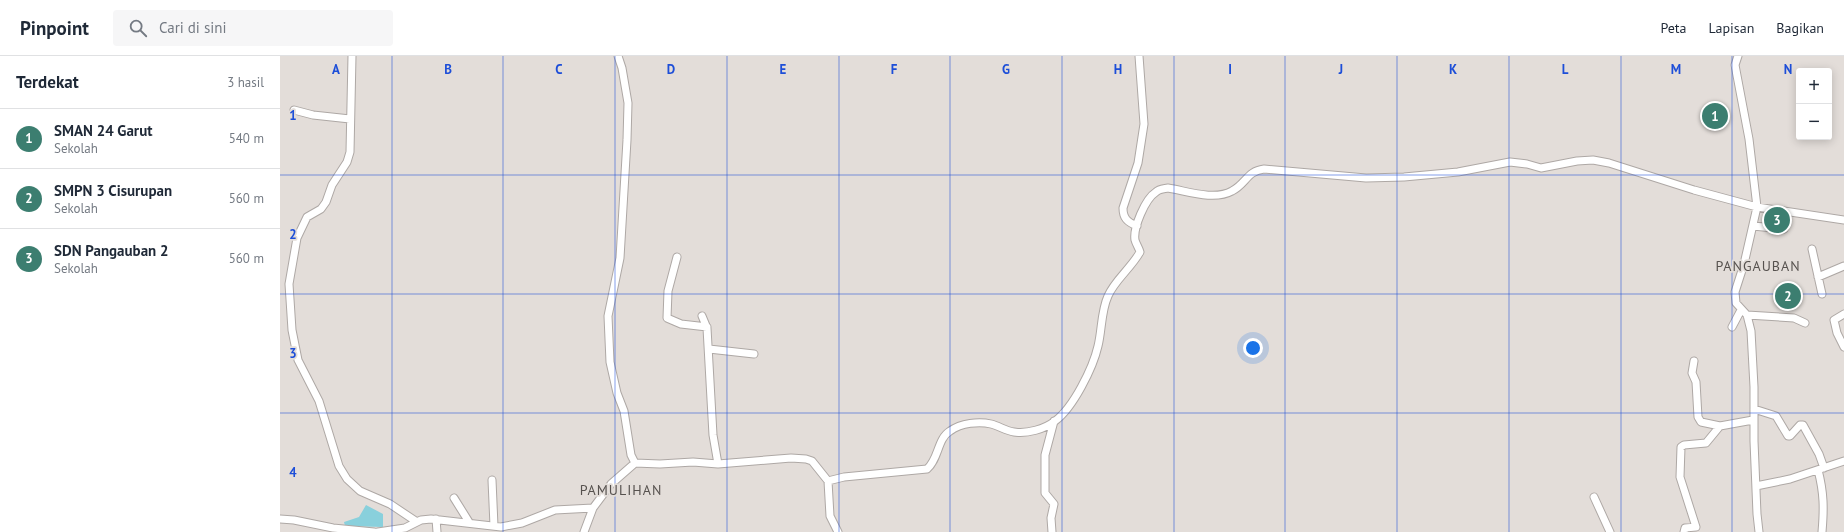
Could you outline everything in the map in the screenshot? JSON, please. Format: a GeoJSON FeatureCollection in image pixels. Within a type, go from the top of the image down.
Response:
{"type":"FeatureCollection","features":[{"type":"Feature","properties":{"kind":"street"},"geometry":{"type":"LineString","coordinates":[[352,56],[350,152],[347,162],[332,185],[326,202],[321,209],[308,217],[298,238],[289,284],[292,330],[298,360],[319,401],[340,466],[347,479],[360,491],[390,504],[417,522]]}},
{"type":"Feature","properties":{"kind":"street"},"geometry":{"type":"LineString","coordinates":[[618,56],[622,68],[628,103],[627,140],[620,258],[608,316],[610,362],[617,393],[624,411],[632,455],[635,463]]}},
{"type":"Feature","properties":{"kind":"street"},"geometry":{"type":"LineString","coordinates":[[1137,226],[1127,221],[1123,208],[1138,163],[1144,124],[1139,56]]}},
{"type":"Feature","properties":{"kind":"street"},"geometry":{"type":"LineString","coordinates":[[1738,56],[1735,65],[1749,139],[1757,207],[1744,264],[1735,292],[1736,303],[1744,313],[1751,331],[1754,387],[1753,420],[1759,532]]}},
{"type":"Feature","properties":{"kind":"street"},"geometry":{"type":"LineString","coordinates":[[294,110],[350,119]]}},
{"type":"Feature","properties":{"kind":"street"},"geometry":{"type":"LineString","coordinates":[[828,481],[844,477],[927,469],[932,464],[943,438],[950,431],[969,424],[990,424],[1014,432],[1025,432],[1034,431],[1054,421],[1072,402],[1088,373],[1098,346],[1108,295],[1134,263],[1140,252],[1135,240],[1137,226],[1147,200],[1161,189],[1174,189],[1215,196],[1233,191],[1243,183],[1252,172],[1264,169],[1366,178],[1388,178],[1458,172],[1510,162],[1522,163],[1541,168],[1577,160],[1593,160],[1609,163],[1694,190],[1757,207],[1844,220]]}},
{"type":"Feature","properties":{"kind":"street"},"geometry":{"type":"LineString","coordinates":[[1753,226],[1784,229]]}},
{"type":"Feature","properties":{"kind":"street"},"geometry":{"type":"LineString","coordinates":[[1812,249],[1822,294]]}},
{"type":"Feature","properties":{"kind":"street"},"geometry":{"type":"LineString","coordinates":[[677,257],[668,291],[667,318],[681,324],[707,327]]}},
{"type":"Feature","properties":{"kind":"street"},"geometry":{"type":"LineString","coordinates":[[1818,277],[1844,266]]}},
{"type":"Feature","properties":{"kind":"street"},"geometry":{"type":"LineString","coordinates":[[1744,313],[1794,318],[1805,323]]}},
{"type":"Feature","properties":{"kind":"street"},"geometry":{"type":"LineString","coordinates":[[1732,327],[1744,313]]}},
{"type":"Feature","properties":{"kind":"street"},"geometry":{"type":"LineString","coordinates":[[1844,314],[1834,320],[1837,333],[1844,347]]}},
{"type":"Feature","properties":{"kind":"street"},"geometry":{"type":"LineString","coordinates":[[702,316],[707,327],[713,435],[718,464]]}},
{"type":"Feature","properties":{"kind":"street"},"geometry":{"type":"LineString","coordinates":[[709,349],[754,354]]}},
{"type":"Feature","properties":{"kind":"street"},"geometry":{"type":"LineString","coordinates":[[1694,361],[1692,373],[1696,382],[1698,417],[1701,422],[1720,426],[1753,420]]}},
{"type":"Feature","properties":{"kind":"street"},"geometry":{"type":"LineString","coordinates":[[1754,409],[1776,416],[1788,436],[1790,436],[1800,425],[1803,426],[1819,454],[1824,505],[1822,532]]}},
{"type":"Feature","properties":{"kind":"street"},"geometry":{"type":"LineString","coordinates":[[1052,532],[1051,518],[1054,504],[1045,494],[1045,458],[1054,421]]}},
{"type":"Feature","properties":{"kind":"street"},"geometry":{"type":"LineString","coordinates":[[1684,532],[1685,528],[1696,529],[1680,477],[1681,447],[1684,445],[1706,443],[1720,426]]}},
{"type":"Feature","properties":{"kind":"street"},"geometry":{"type":"LineString","coordinates":[[584,532],[592,508],[611,484],[635,463],[660,464],[693,462],[718,464],[791,458],[812,461],[828,481],[830,516],[838,532]]}},
{"type":"Feature","properties":{"kind":"street"},"geometry":{"type":"LineString","coordinates":[[1756,486],[1790,479],[1844,461]]}},
{"type":"Feature","properties":{"kind":"street"},"geometry":{"type":"LineString","coordinates":[[492,480],[499,529]]}},
{"type":"Feature","properties":{"kind":"street"},"geometry":{"type":"LineString","coordinates":[[1594,497],[1610,532]]}},
{"type":"Feature","properties":{"kind":"street"},"geometry":{"type":"LineString","coordinates":[[454,498],[469,522]]}},
{"type":"Feature","properties":{"kind":"street"},"geometry":{"type":"LineString","coordinates":[[378,532],[405,528],[426,519],[469,522],[485,528],[499,529],[522,523],[555,510],[592,508]]}},
{"type":"Feature","properties":{"kind":"street"},"geometry":{"type":"LineString","coordinates":[[280,519],[294,520],[333,528],[374,532]]}},
{"type":"Feature","properties":{"kind":"street"},"geometry":{"type":"LineString","coordinates":[[436,519],[438,532]]}},
{"type":"Feature","properties":{"kind":"water"},"geometry":{"type":"Polygon","coordinates":[[[366,505],[383,514],[383,527],[345,526],[344,522],[359,517],[366,505]]]}},
{"type":"Feature","properties":{"kind":"place","name":"SMAN 24 Garut"},"geometry":{"type":"Point","coordinates":[1715,116]}},
{"type":"Feature","properties":{"kind":"place","name":"SDN Pangauban 2"},"geometry":{"type":"Point","coordinates":[1777,220]}},
{"type":"Feature","properties":{"kind":"place","name":"SMPN 3 Cisurupan"},"geometry":{"type":"Point","coordinates":[1788,296]}},
{"type":"Feature","properties":{"kind":"district","name":"PANGAUBAN"},"geometry":{"type":"Point","coordinates":[1758,266]}},
{"type":"Feature","properties":{"kind":"district","name":"PAMULIHAN"},"geometry":{"type":"Point","coordinates":[621,490]}}]}
